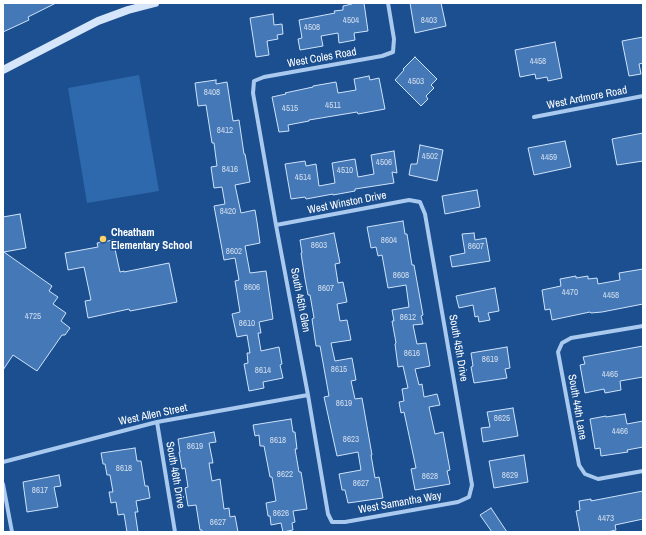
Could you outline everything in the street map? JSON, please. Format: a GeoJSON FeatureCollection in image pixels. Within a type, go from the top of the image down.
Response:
{"type":"FeatureCollection","features":[{"type":"Feature","properties":{"kind":"street"},"geometry":{"type":"LineString","coordinates":[[3,70],[98,21],[128,10],[154,3]]}},
{"type":"Feature","properties":{"kind":"street","name":"West Coles Road"},"geometry":{"type":"LineString","coordinates":[[254,81],[264,77],[382,56],[393,52],[394,39],[388,3]]}},
{"type":"Feature","properties":{"kind":"street","name":"South 45th Glen"},"geometry":{"type":"LineString","coordinates":[[254,81],[253,92],[276,225],[308,395],[328,514],[332,522]]}},
{"type":"Feature","properties":{"kind":"street","name":"West Ardmore Road"},"geometry":{"type":"LineString","coordinates":[[534,117],[643,96]]}},
{"type":"Feature","properties":{"kind":"street","name":"West Winston Drive"},"geometry":{"type":"LineString","coordinates":[[276,225],[409,200],[420,202]]}},
{"type":"Feature","properties":{"kind":"street","name":"South 45th Drive"},"geometry":{"type":"LineString","coordinates":[[420,202],[425,214],[472,485],[469,497]]}},
{"type":"Feature","properties":{"kind":"street","name":"South 44th Lane"},"geometry":{"type":"LineString","coordinates":[[643,326],[571,338],[562,343],[558,352],[578,465],[585,474],[598,479],[643,470]]}},
{"type":"Feature","properties":{"kind":"street","name":"West Allen Street"},"geometry":{"type":"LineString","coordinates":[[3,462],[157,422],[308,395]]}},
{"type":"Feature","properties":{"kind":"street","name":"South 46th Drive"},"geometry":{"type":"LineString","coordinates":[[157,422],[175,532]]}},
{"type":"Feature","properties":{"kind":"street"},"geometry":{"type":"LineString","coordinates":[[3,484],[12,532]]}},
{"type":"Feature","properties":{"kind":"street","name":"West Samantha Way"},"geometry":{"type":"LineString","coordinates":[[332,522],[345,522],[458,502],[469,497]]}},
{"type":"Feature","properties":{"kind":"shaded area"},"geometry":{"type":"Polygon","coordinates":[[[139,75],[159,191],[87,203],[68,88],[139,75]]]}},
{"type":"Feature","properties":{"kind":"building"},"geometry":{"type":"Polygon","coordinates":[[[3,3],[56,3],[28,17],[29,20],[3,32],[3,3]]]}},
{"type":"Feature","properties":{"kind":"building"},"geometry":{"type":"Polygon","coordinates":[[[352,3],[364,3],[368,31],[354,33],[355,40],[339,43],[338,33],[321,36],[323,46],[300,50],[298,39],[302,38],[299,20],[335,13],[334,11],[343,10],[343,6],[352,3]]]}},
{"type":"Feature","properties":{"kind":"building"},"geometry":{"type":"Polygon","coordinates":[[[410,3],[441,3],[446,26],[415,33],[410,3]]]}},
{"type":"Feature","properties":{"kind":"building"},"geometry":{"type":"Polygon","coordinates":[[[273,14],[274,25],[282,24],[283,34],[277,35],[278,39],[267,41],[269,55],[256,57],[250,18],[273,14]]]}},
{"type":"Feature","properties":{"kind":"building"},"geometry":{"type":"Polygon","coordinates":[[[643,37],[643,63],[639,64],[641,74],[629,76],[622,41],[643,37]]]}},
{"type":"Feature","properties":{"kind":"building"},"geometry":{"type":"Polygon","coordinates":[[[555,42],[562,78],[548,81],[547,77],[536,79],[535,74],[520,77],[515,50],[555,42]]]}},
{"type":"Feature","properties":{"kind":"building"},"geometry":{"type":"Polygon","coordinates":[[[415,57],[437,79],[431,85],[434,88],[426,96],[428,99],[421,106],[395,80],[415,57]]]}},
{"type":"Feature","properties":{"kind":"building"},"geometry":{"type":"Polygon","coordinates":[[[369,76],[370,80],[379,78],[385,109],[309,120],[288,125],[289,131],[279,132],[272,97],[313,86],[336,82],[338,93],[356,90],[354,79],[369,76]]]}},
{"type":"Feature","properties":{"kind":"building"},"geometry":{"type":"Polygon","coordinates":[[[216,80],[216,84],[227,82],[233,121],[239,120],[250,182],[235,185],[241,213],[255,210],[260,243],[245,246],[250,273],[266,271],[273,319],[259,322],[261,333],[258,333],[261,351],[279,347],[282,364],[280,365],[283,378],[263,382],[264,388],[249,391],[244,364],[248,363],[247,353],[250,353],[247,335],[237,337],[232,314],[240,312],[235,281],[239,280],[235,258],[224,260],[214,206],[225,204],[222,187],[214,188],[211,167],[217,166],[214,143],[212,143],[206,105],[198,106],[195,83],[216,80]]]}},
{"type":"Feature","properties":{"kind":"building"},"geometry":{"type":"Polygon","coordinates":[[[643,133],[643,161],[617,165],[612,139],[643,133]]]}},
{"type":"Feature","properties":{"kind":"building"},"geometry":{"type":"Polygon","coordinates":[[[565,141],[571,167],[534,175],[528,148],[565,141]]]}},
{"type":"Feature","properties":{"kind":"building"},"geometry":{"type":"Polygon","coordinates":[[[420,145],[443,150],[437,181],[409,175],[411,164],[417,164],[420,145]]]}},
{"type":"Feature","properties":{"kind":"building"},"geometry":{"type":"Polygon","coordinates":[[[394,151],[397,173],[392,172],[394,183],[355,189],[355,191],[333,195],[306,199],[305,197],[291,199],[285,164],[305,161],[306,166],[316,164],[319,186],[335,183],[332,163],[355,159],[358,177],[374,174],[371,155],[394,151]]]}},
{"type":"Feature","properties":{"kind":"building"},"geometry":{"type":"Polygon","coordinates":[[[477,190],[480,207],[445,214],[442,196],[477,190]]]}},
{"type":"Feature","properties":{"kind":"building"},"geometry":{"type":"Polygon","coordinates":[[[20,214],[26,248],[4,252],[52,286],[49,291],[58,297],[53,304],[66,313],[61,321],[70,328],[65,335],[62,335],[37,371],[13,355],[3,370],[3,217],[20,214]]]}},
{"type":"Feature","properties":{"kind":"building"},"geometry":{"type":"Polygon","coordinates":[[[403,221],[405,234],[407,234],[412,265],[414,265],[423,315],[421,316],[423,324],[413,325],[417,344],[426,343],[430,366],[415,369],[419,385],[422,384],[424,397],[437,394],[440,405],[429,407],[435,434],[443,432],[450,470],[447,471],[450,484],[415,490],[411,469],[416,468],[404,412],[401,413],[399,402],[404,401],[402,389],[408,388],[403,366],[398,367],[392,321],[394,321],[392,310],[409,307],[406,285],[388,288],[382,255],[378,256],[376,247],[371,248],[367,227],[403,221]]]}},
{"type":"Feature","properties":{"kind":"building"},"geometry":{"type":"Polygon","coordinates":[[[334,233],[340,263],[335,264],[338,283],[343,282],[347,302],[337,304],[340,321],[347,320],[351,340],[331,343],[335,361],[352,358],[356,380],[351,381],[355,399],[362,398],[375,478],[379,477],[383,498],[348,503],[345,490],[342,490],[339,474],[361,470],[358,452],[337,456],[324,397],[329,396],[320,346],[316,346],[312,319],[314,318],[310,295],[308,295],[305,279],[300,240],[334,233]]]}},
{"type":"Feature","properties":{"kind":"building"},"geometry":{"type":"Polygon","coordinates":[[[474,233],[475,240],[486,238],[490,261],[452,267],[450,256],[465,253],[462,234],[474,233]]]}},
{"type":"Feature","properties":{"kind":"building"},"geometry":{"type":"Polygon","coordinates":[[[113,240],[120,272],[169,263],[177,302],[130,311],[129,309],[88,318],[85,301],[91,300],[84,267],[68,270],[65,253],[98,247],[97,243],[113,240]]]}},
{"type":"Feature","properties":{"kind":"building"},"geometry":{"type":"Polygon","coordinates":[[[643,269],[643,304],[602,312],[590,312],[552,320],[550,309],[545,310],[542,290],[561,286],[560,279],[576,276],[576,278],[588,276],[588,279],[597,278],[598,284],[620,280],[619,273],[643,269]]]}},
{"type":"Feature","properties":{"kind":"building"},"geometry":{"type":"Polygon","coordinates":[[[495,288],[499,311],[488,313],[490,320],[479,322],[478,316],[475,317],[473,305],[459,308],[456,296],[495,288]]]}},
{"type":"Feature","properties":{"kind":"building"},"geometry":{"type":"Polygon","coordinates":[[[643,346],[643,377],[620,381],[621,390],[605,393],[604,389],[585,393],[580,365],[585,364],[583,357],[643,346]]]}},
{"type":"Feature","properties":{"kind":"building"},"geometry":{"type":"Polygon","coordinates":[[[507,347],[510,368],[505,369],[507,378],[474,383],[471,367],[473,366],[471,353],[507,347]]]}},
{"type":"Feature","properties":{"kind":"building"},"geometry":{"type":"Polygon","coordinates":[[[513,408],[518,436],[483,442],[481,428],[490,427],[487,412],[513,408]]]}},
{"type":"Feature","properties":{"kind":"building"},"geometry":{"type":"Polygon","coordinates":[[[625,414],[627,424],[643,421],[643,447],[627,450],[628,452],[601,456],[600,448],[595,449],[590,419],[625,414]]]}},
{"type":"Feature","properties":{"kind":"building"},"geometry":{"type":"Polygon","coordinates":[[[291,419],[293,432],[295,432],[297,449],[295,449],[299,472],[301,472],[307,509],[293,511],[295,522],[292,523],[293,530],[283,532],[281,523],[271,525],[270,516],[268,516],[266,503],[276,501],[272,477],[270,477],[264,446],[260,446],[259,435],[255,436],[253,425],[291,419]]]}},
{"type":"Feature","properties":{"kind":"building"},"geometry":{"type":"Polygon","coordinates":[[[214,432],[216,442],[209,443],[213,463],[209,463],[212,481],[220,479],[224,509],[229,508],[230,517],[235,516],[238,532],[202,532],[202,530],[200,530],[196,505],[188,506],[185,488],[188,487],[185,468],[182,469],[178,439],[214,432]]]}},
{"type":"Feature","properties":{"kind":"building"},"geometry":{"type":"Polygon","coordinates":[[[135,448],[137,461],[141,461],[145,486],[148,486],[150,498],[136,501],[138,512],[135,512],[138,532],[127,532],[124,514],[118,515],[116,502],[111,503],[109,492],[113,492],[110,475],[107,475],[101,453],[135,448]]]}},
{"type":"Feature","properties":{"kind":"building"},"geometry":{"type":"Polygon","coordinates":[[[524,455],[528,482],[494,488],[489,461],[524,455]]]}},
{"type":"Feature","properties":{"kind":"building"},"geometry":{"type":"Polygon","coordinates":[[[59,475],[61,486],[54,487],[58,507],[27,512],[23,482],[59,475]]]}},
{"type":"Feature","properties":{"kind":"building"},"geometry":{"type":"Polygon","coordinates":[[[643,491],[643,519],[615,525],[616,530],[607,532],[580,532],[576,511],[580,510],[579,501],[591,499],[591,501],[643,491]]]}},
{"type":"Feature","properties":{"kind":"building"},"geometry":{"type":"Polygon","coordinates":[[[491,508],[507,532],[492,532],[480,515],[491,508]]]}},
{"type":"Feature","properties":{"kind":"place","name":"Cheatham Elementary School"},"geometry":{"type":"Point","coordinates":[103,239]}}]}
